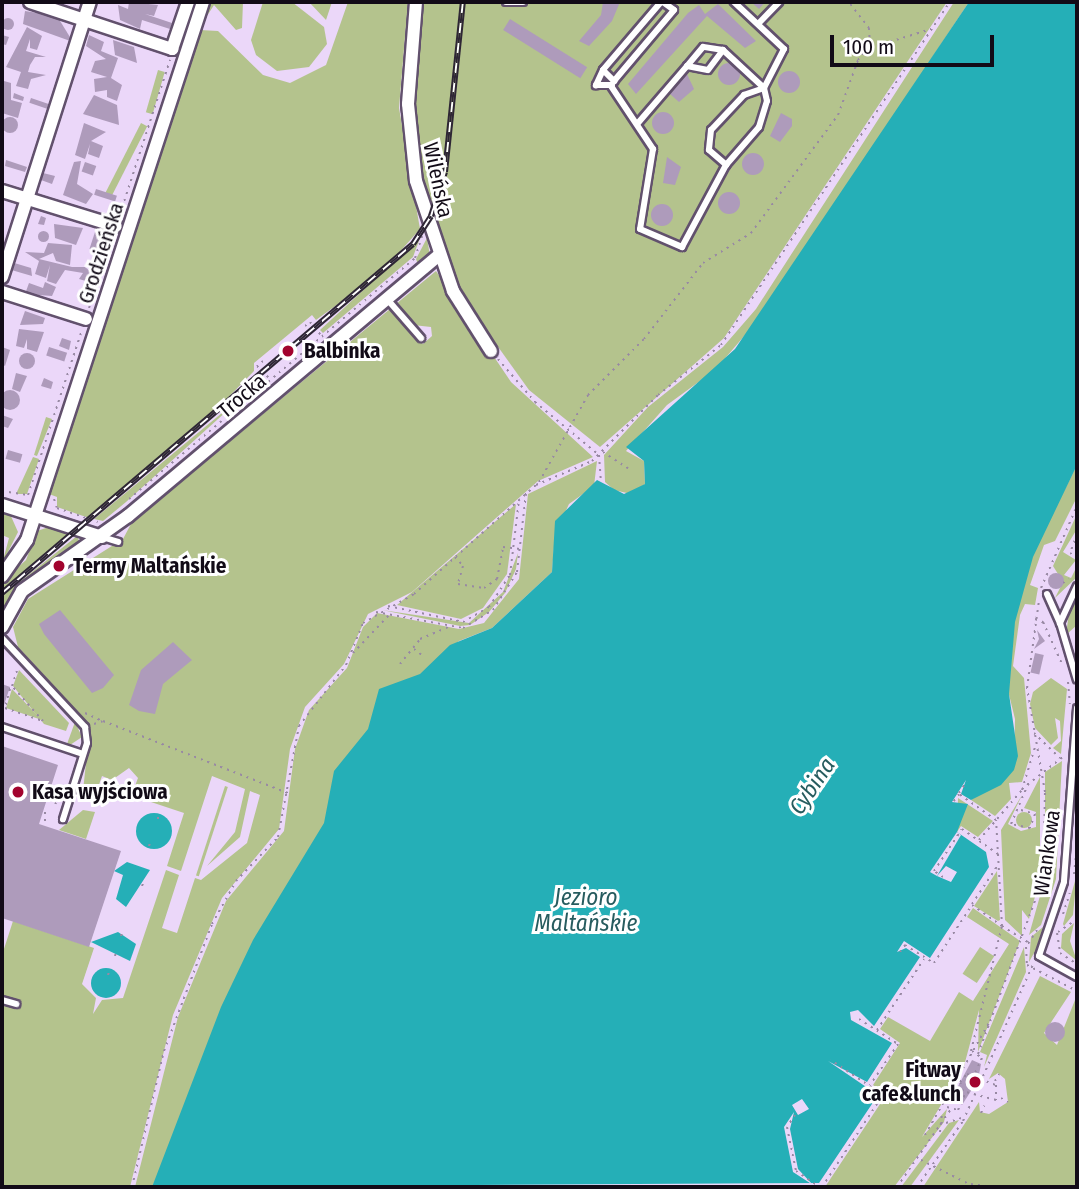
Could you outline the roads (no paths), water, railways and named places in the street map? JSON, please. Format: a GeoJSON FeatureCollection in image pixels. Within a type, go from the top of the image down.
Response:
{"type":"FeatureCollection","features":[{"type":"Feature","properties":{"kind":"street"},"geometry":{"type":"LineString","coordinates":[[30,2],[85,20],[171,55],[188,2]]}},
{"type":"Feature","properties":{"kind":"street"},"geometry":{"type":"LineString","coordinates":[[2,277],[90,2]]}},
{"type":"Feature","properties":{"kind":"street","name":"Grodzieńska"},"geometry":{"type":"LineString","coordinates":[[2,576],[22,554],[36,516],[92,321],[122,228],[204,2]]}},
{"type":"Feature","properties":{"kind":"street","name":"Wileńska"},"geometry":{"type":"LineString","coordinates":[[416,2],[408,124],[421,204],[438,256],[491,351]]}},
{"type":"Feature","properties":{"kind":"street"},"geometry":{"type":"LineString","coordinates":[[2,191],[122,228]]}},
{"type":"Feature","properties":{"kind":"street","name":"Trocka"},"geometry":{"type":"LineString","coordinates":[[2,627],[22,591],[102,537],[438,256]]}},
{"type":"Feature","properties":{"kind":"street"},"geometry":{"type":"LineString","coordinates":[[2,292],[92,321]]}},
{"type":"Feature","properties":{"kind":"street"},"geometry":{"type":"LineString","coordinates":[[2,505],[102,537]]}},
{"type":"Feature","properties":{"kind":"lane"},"geometry":{"type":"LineString","coordinates":[[506,2],[523,2]]}},
{"type":"Feature","properties":{"kind":"lane"},"geometry":{"type":"LineString","coordinates":[[674,10],[662,2],[603,70],[596,85],[613,83],[681,2]]}},
{"type":"Feature","properties":{"kind":"lane"},"geometry":{"type":"LineString","coordinates":[[603,70],[653,149],[639,224],[647,237],[687,244],[726,165],[762,120],[764,88],[785,49],[734,2]]}},
{"type":"Feature","properties":{"kind":"lane"},"geometry":{"type":"LineString","coordinates":[[759,23],[779,2]]}},
{"type":"Feature","properties":{"kind":"lane"},"geometry":{"type":"LineString","coordinates":[[638,123],[703,47],[723,50],[764,88]]}},
{"type":"Feature","properties":{"kind":"lane"},"geometry":{"type":"LineString","coordinates":[[687,66],[703,72],[723,50]]}},
{"type":"Feature","properties":{"kind":"lane"},"geometry":{"type":"LineString","coordinates":[[171,55],[187,54]]}},
{"type":"Feature","properties":{"kind":"lane"},"geometry":{"type":"LineString","coordinates":[[726,165],[709,150],[711,130],[744,95],[764,88]]}},
{"type":"Feature","properties":{"kind":"lane"},"geometry":{"type":"LineString","coordinates":[[387,299],[421,338]]}},
{"type":"Feature","properties":{"kind":"lane"},"geometry":{"type":"LineString","coordinates":[[102,537],[118,542]]}},
{"type":"Feature","properties":{"kind":"lane"},"geometry":{"type":"LineString","coordinates":[[1060,623],[1077,586]]}},
{"type":"Feature","properties":{"kind":"lane"},"geometry":{"type":"LineString","coordinates":[[1047,594],[1048,603],[1060,623],[1077,680]]}},
{"type":"Feature","properties":{"kind":"lane"},"geometry":{"type":"LineString","coordinates":[[2,638],[85,727],[83,754],[63,819]]}},
{"type":"Feature","properties":{"kind":"lane","name":"Wiankowa"},"geometry":{"type":"LineString","coordinates":[[1077,708],[1071,755],[1067,866],[1039,956],[1077,977]]}},
{"type":"Feature","properties":{"kind":"lane"},"geometry":{"type":"LineString","coordinates":[[2,727],[83,754]]}},
{"type":"Feature","properties":{"kind":"lane"},"geometry":{"type":"LineString","coordinates":[[2,1000],[16,1004]]}},
{"type":"Feature","properties":{"kind":"water","name":"Jezioro Maltańskie"},"geometry":{"type":"Polygon","coordinates":[[[969,2],[1077,2],[1077,465],[1033,557],[1015,622],[1009,694],[1018,756],[1014,770],[1001,785],[971,800],[961,794],[966,780],[952,802],[968,804],[957,832],[986,852],[989,867],[930,958],[904,941],[897,952],[906,948],[920,957],[874,1026],[858,1010],[850,1012],[851,1020],[892,1043],[867,1082],[828,1061],[878,1095],[819,1183],[152,1187],[221,1007],[253,940],[324,823],[334,771],[368,729],[379,689],[420,674],[450,645],[492,628],[552,572],[555,521],[597,480],[624,494],[645,484],[644,461],[626,447],[735,349],[969,2]],[[946,866],[937,876],[951,882],[957,872],[946,866]],[[802,1099],[792,1105],[798,1115],[809,1109],[802,1099]]]}},
{"type":"Feature","properties":{"kind":"water"},"geometry":{"type":"Polygon","coordinates":[[[154,813],[167,818],[172,831],[167,844],[154,849],[141,844],[136,831],[141,818],[154,813]]]}},
{"type":"Feature","properties":{"kind":"water"},"geometry":{"type":"Polygon","coordinates":[[[127,862],[150,870],[126,907],[116,899],[123,875],[114,871],[127,862]]]}},
{"type":"Feature","properties":{"kind":"water"},"geometry":{"type":"Polygon","coordinates":[[[118,932],[136,944],[130,961],[91,942],[118,932]]]}},
{"type":"Feature","properties":{"kind":"water"},"geometry":{"type":"Polygon","coordinates":[[[106,968],[117,972],[121,983],[117,994],[106,998],[95,994],[91,983],[95,972],[106,968]]]}},
{"type":"Feature","properties":{"kind":"railway"},"geometry":{"type":"LineString","coordinates":[[2,593],[413,244],[431,216],[445,172],[463,2]]}},
{"type":"Feature","properties":{"kind":"place","name":"Balbinka"},"geometry":{"type":"Point","coordinates":[288,351]}},
{"type":"Feature","properties":{"kind":"place","name":"Termy Maltańskie"},"geometry":{"type":"Point","coordinates":[59,566]}},
{"type":"Feature","properties":{"kind":"place","name":"Kasa wyjściowa"},"geometry":{"type":"Point","coordinates":[18,792]}},
{"type":"Feature","properties":{"kind":"place","name":"Fitway cafe&lunch"},"geometry":{"type":"Point","coordinates":[975,1082]}},
{"type":"Feature","properties":{"kind":"water label","name":"Cybina"},"geometry":{"type":"Point","coordinates":[812,786]}}]}
